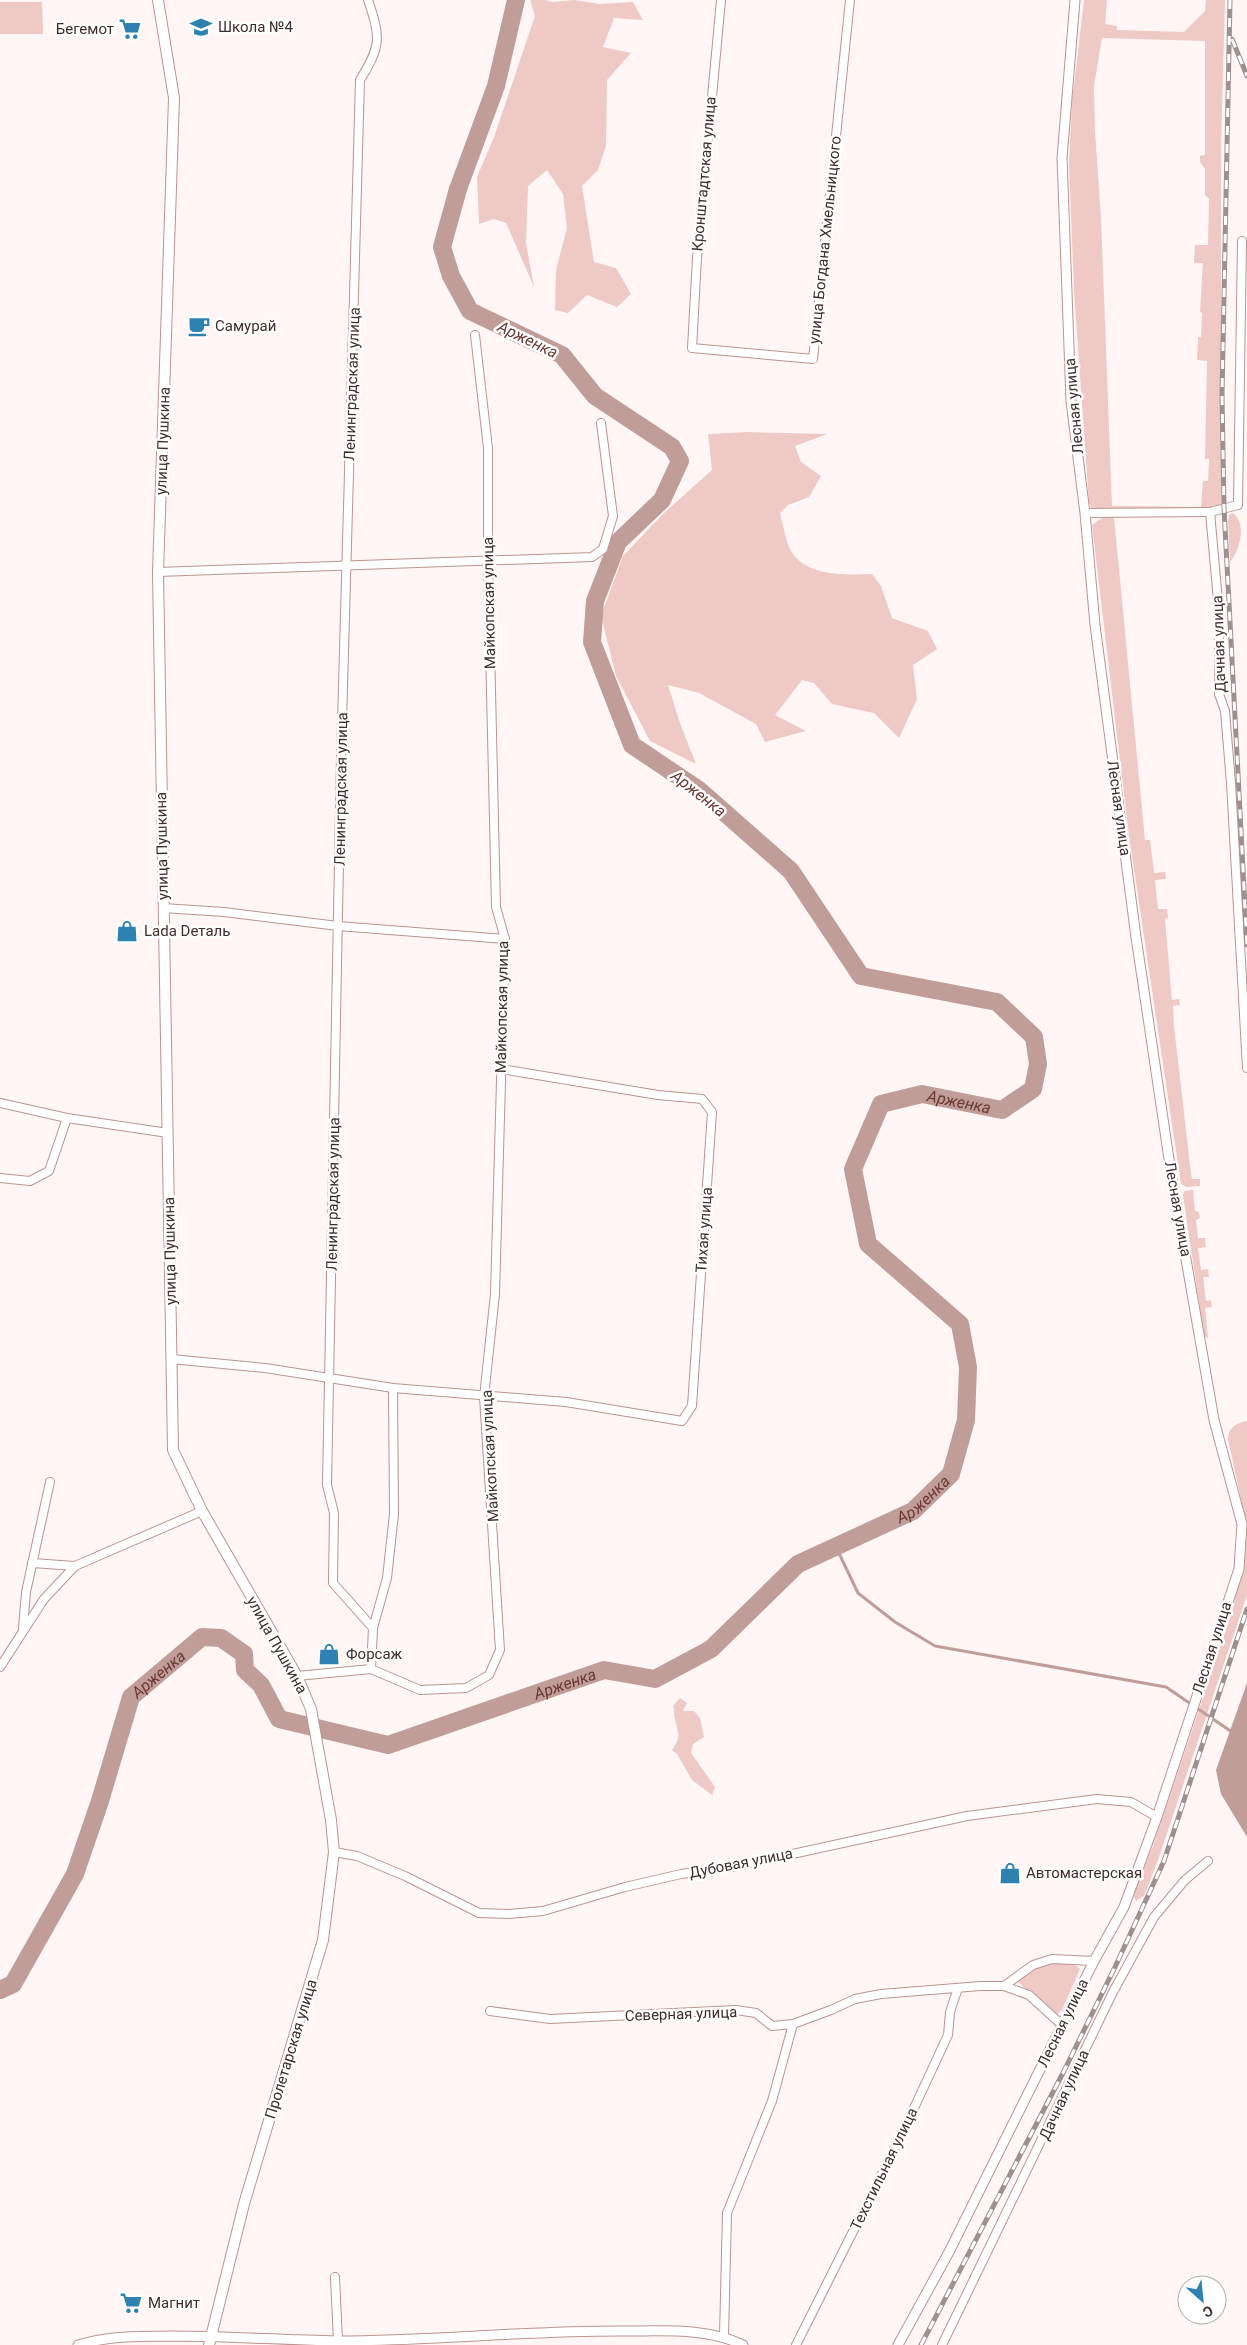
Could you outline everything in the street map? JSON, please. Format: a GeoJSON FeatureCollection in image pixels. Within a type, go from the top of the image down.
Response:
{"type":"FeatureCollection","features":[{"type":"Feature","properties":{"kind":"main road","name":"улица Пушкина"},"geometry":{"type":"LineString","coordinates":[[158,0],[174,98],[158,572],[173,1450],[202,1510],[297,1676],[311,1710],[318,1749]]}},
{"type":"Feature","properties":{"kind":"main road","name":"Пролетарская улица"},"geometry":{"type":"LineString","coordinates":[[210,2340],[244,2204],[324,1940],[334,1852],[331,1820],[318,1749]]}},
{"type":"Feature","properties":{"kind":"street","name":"Ленинградская улица"},"geometry":{"type":"LineString","coordinates":[[368,0],[375,21],[378,42],[374,57],[360,80],[346,566],[327,1485],[334,1513],[333,1583],[373,1628]]}},
{"type":"Feature","properties":{"kind":"street","name":"Кронштадтская улица"},"geometry":{"type":"LineString","coordinates":[[692,348],[698,239],[721,0]]}},
{"type":"Feature","properties":{"kind":"street","name":"улица Богдана Хмельницкого"},"geometry":{"type":"LineString","coordinates":[[692,348],[813,359],[850,0]]}},
{"type":"Feature","properties":{"kind":"street","name":"Лесная улица"},"geometry":{"type":"LineString","coordinates":[[898,2345],[949,2252],[1094,1961],[1124,1907],[1157,1817],[1240,1569],[1242,1524],[1214,1420],[1172,1179],[1115,782],[1095,625],[1085,513],[1071,401],[1062,158],[1075,0]]}},
{"type":"Feature","properties":{"kind":"street"},"geometry":{"type":"LineString","coordinates":[[1085,513],[1210,512],[1238,505],[1242,241]]}},
{"type":"Feature","properties":{"kind":"street","name":"Майкопская улица"},"geometry":{"type":"LineString","coordinates":[[371,1669],[420,1690],[466,1688],[489,1675],[500,1650],[484,1397],[495,1294],[505,939],[496,907],[488,560],[488,448],[475,335]]}},
{"type":"Feature","properties":{"kind":"street"},"geometry":{"type":"LineString","coordinates":[[158,572],[592,558],[603,548],[613,516],[601,423]]}},
{"type":"Feature","properties":{"kind":"street","name":"Дачная улица"},"geometry":{"type":"LineString","coordinates":[[1210,512],[1219,612],[1220,694],[1225,711],[1231,782],[1247,1068]]}},
{"type":"Feature","properties":{"kind":"street"},"geometry":{"type":"LineString","coordinates":[[163,908],[224,912],[338,926],[505,939]]}},
{"type":"Feature","properties":{"kind":"street","name":"Тихая улица"},"geometry":{"type":"LineString","coordinates":[[484,1397],[566,1402],[682,1421],[692,1406],[712,1112],[702,1100],[658,1095],[502,1069]]}},
{"type":"Feature","properties":{"kind":"street"},"geometry":{"type":"LineString","coordinates":[[0,1103],[67,1118],[168,1133]]}},
{"type":"Feature","properties":{"kind":"street"},"geometry":{"type":"LineString","coordinates":[[0,1178],[30,1181],[48,1171],[67,1118]]}},
{"type":"Feature","properties":{"kind":"street"},"geometry":{"type":"LineString","coordinates":[[171,1359],[265,1368],[393,1388],[484,1397]]}},
{"type":"Feature","properties":{"kind":"street"},"geometry":{"type":"LineString","coordinates":[[297,1676],[371,1669],[373,1628],[387,1578],[394,1514],[393,1388]]}},
{"type":"Feature","properties":{"kind":"street"},"geometry":{"type":"LineString","coordinates":[[23,1630],[26,1592],[50,1482]]}},
{"type":"Feature","properties":{"kind":"street"},"geometry":{"type":"LineString","coordinates":[[0,1667],[44,1599],[75,1566],[202,1510]]}},
{"type":"Feature","properties":{"kind":"street"},"geometry":{"type":"LineString","coordinates":[[32,1563],[75,1566]]}},
{"type":"Feature","properties":{"kind":"street","name":"Дубовая улица"},"geometry":{"type":"LineString","coordinates":[[334,1852],[357,1856],[405,1876],[479,1913],[509,1914],[543,1911],[625,1886],[737,1866],[967,1816],[1097,1799],[1131,1802],[1157,1817]]}},
{"type":"Feature","properties":{"kind":"street","name":"Дачная улица"},"geometry":{"type":"LineString","coordinates":[[942,2345],[1112,1992],[1154,1916],[1185,1880],[1208,1861]]}},
{"type":"Feature","properties":{"kind":"street"},"geometry":{"type":"LineString","coordinates":[[1004,1986],[1024,1970],[1043,1961],[1052,1959],[1094,1961]]}},
{"type":"Feature","properties":{"kind":"street"},"geometry":{"type":"LineString","coordinates":[[1004,1986],[1029,1995],[1062,2025]]}},
{"type":"Feature","properties":{"kind":"street","name":"Северная улица"},"geometry":{"type":"LineString","coordinates":[[490,2011],[550,2019],[736,2010],[756,2013],[772,2026],[792,2024],[855,1999],[880,1994],[1004,1986]]}},
{"type":"Feature","properties":{"kind":"street","name":"Техстильная улица"},"geometry":{"type":"LineString","coordinates":[[796,2345],[902,2134],[948,2035],[950,2012],[958,1988]]}},
{"type":"Feature","properties":{"kind":"street"},"geometry":{"type":"LineString","coordinates":[[724,2336],[728,2212],[772,2101],[792,2024]]}},
{"type":"Feature","properties":{"kind":"street"},"geometry":{"type":"LineString","coordinates":[[335,2277],[338,2341]]}},
{"type":"Feature","properties":{"kind":"street"},"geometry":{"type":"LineString","coordinates":[[78,2345],[103,2338],[120,2336],[210,2340],[338,2341],[590,2330],[674,2331],[724,2336],[743,2345]]}},
{"type":"Feature","properties":{"kind":"shaded area"},"geometry":{"type":"Polygon","coordinates":[[[530,0],[552,2],[574,0],[600,4],[633,2],[643,20],[614,18],[603,47],[631,53],[607,80],[606,146],[598,170],[582,186],[594,262],[616,268],[631,294],[617,307],[587,295],[568,313],[555,310],[556,270],[567,228],[563,194],[547,170],[528,186],[526,243],[534,287],[506,223],[494,219],[479,224],[477,177],[494,137],[535,16],[530,0]]]}},
{"type":"Feature","properties":{"kind":"shaded area"},"geometry":{"type":"Polygon","coordinates":[[[1084,0],[1107,0],[1105,24],[1117,26],[1117,30],[1184,32],[1205,11],[1206,0],[1225,0],[1221,146],[1221,506],[1208,509],[1093,510],[1089,503],[1074,291],[1069,164],[1072,103],[1084,0]],[[1102,38],[1094,86],[1112,506],[1201,507],[1203,481],[1208,481],[1209,459],[1205,459],[1207,361],[1197,360],[1198,337],[1201,337],[1202,313],[1200,312],[1203,263],[1194,263],[1195,245],[1208,245],[1209,199],[1205,195],[1205,169],[1200,162],[1200,156],[1205,155],[1205,41],[1102,38]]]}},
{"type":"Feature","properties":{"kind":"shaded area"},"geometry":{"type":"Polygon","coordinates":[[[0,2],[42,2],[43,34],[0,34],[0,2]]]}},
{"type":"Feature","properties":{"kind":"shaded area"},"geometry":{"type":"Polygon","coordinates":[[[747,432],[827,434],[795,446],[801,462],[821,476],[809,497],[788,505],[780,513],[789,547],[795,557],[814,569],[837,574],[872,574],[881,586],[892,618],[928,631],[937,649],[913,665],[917,699],[899,738],[874,713],[832,704],[814,683],[802,680],[775,715],[806,731],[765,742],[756,724],[699,693],[668,685],[696,764],[650,741],[616,676],[601,616],[623,556],[663,514],[712,470],[708,434],[747,432]]]}},
{"type":"Feature","properties":{"kind":"shaded area"},"geometry":{"type":"Polygon","coordinates":[[[1233,513],[1240,524],[1241,530],[1237,551],[1230,562],[1228,520],[1230,514],[1233,513]]]}},
{"type":"Feature","properties":{"kind":"shaded area"},"geometry":{"type":"Polygon","coordinates":[[[1114,517],[1145,840],[1150,840],[1154,873],[1165,872],[1166,879],[1155,880],[1158,909],[1167,909],[1168,918],[1165,919],[1172,1000],[1179,999],[1180,1005],[1173,1006],[1174,1026],[1191,1174],[1192,1179],[1200,1179],[1200,1186],[1186,1187],[1181,1184],[1129,836],[1092,525],[1102,518],[1114,517]]]}},
{"type":"Feature","properties":{"kind":"shaded area"},"geometry":{"type":"Polygon","coordinates":[[[1193,1190],[1195,1211],[1199,1212],[1200,1218],[1196,1220],[1198,1238],[1205,1238],[1206,1247],[1198,1248],[1201,1270],[1208,1269],[1209,1277],[1203,1277],[1206,1301],[1211,1300],[1212,1307],[1205,1308],[1208,1338],[1204,1336],[1183,1196],[1184,1191],[1193,1190]]]}},
{"type":"Feature","properties":{"kind":"shaded area"},"geometry":{"type":"Polygon","coordinates":[[[1247,1421],[1247,1595],[1158,1860],[1144,1896],[1136,1901],[1134,1897],[1135,1890],[1153,1846],[1232,1612],[1246,1551],[1244,1513],[1228,1435],[1234,1426],[1247,1421]]]}},
{"type":"Feature","properties":{"kind":"shaded area"},"geometry":{"type":"Polygon","coordinates":[[[1247,1683],[1247,1837],[1221,1794],[1216,1770],[1247,1683]]]}},
{"type":"Feature","properties":{"kind":"shaded area"},"geometry":{"type":"Polygon","coordinates":[[[680,1698],[687,1703],[683,1711],[694,1711],[700,1718],[704,1737],[693,1744],[691,1753],[715,1787],[712,1795],[692,1780],[677,1754],[672,1750],[678,1735],[673,1706],[680,1698]]]}},
{"type":"Feature","properties":{"kind":"shaded area"},"geometry":{"type":"Polygon","coordinates":[[[1049,1962],[1073,1964],[1080,1969],[1062,2010],[1057,2014],[1045,2007],[1016,1980],[1031,1968],[1049,1962]]]}},
{"type":"Feature","properties":{"kind":"waterway","name":"Арженка"},"geometry":{"type":"LineString","coordinates":[[0,1990],[13,1984],[75,1874],[100,1801],[131,1697],[202,1637],[221,1638],[244,1654],[245,1670],[261,1685],[279,1719],[388,1745],[604,1670],[655,1679],[711,1649],[798,1564],[913,1511],[951,1474],[966,1420],[968,1367],[960,1324],[868,1244],[853,1169],[881,1104],[922,1094],[1002,1110],[1033,1089],[1038,1064],[1034,1037],[997,1002],[861,976],[791,871],[699,790],[632,745],[592,642],[595,601],[618,542],[662,500],[680,461],[672,447],[595,396],[562,355],[470,311],[451,276],[442,247],[458,189],[496,86],[516,0]]}},
{"type":"Feature","properties":{"kind":"waterway"},"geometry":{"type":"LineString","coordinates":[[836,1547],[858,1593],[895,1622],[935,1646],[1166,1687],[1232,1732]]}},
{"type":"Feature","properties":{"kind":"railway"},"geometry":{"type":"LineString","coordinates":[[1230,0],[1222,395],[1224,508],[1247,945]]}},
{"type":"Feature","properties":{"kind":"railway"},"geometry":{"type":"LineString","coordinates":[[1232,39],[1247,76]]}},
{"type":"Feature","properties":{"kind":"railway"},"geometry":{"type":"LineString","coordinates":[[921,2345],[1064,2071],[1164,1861],[1247,1609]]}},
{"type":"Feature","properties":{"kind":"place","name":"Школа №4"},"geometry":{"type":"Point","coordinates":[201,27]}},
{"type":"Feature","properties":{"kind":"place","name":"Бегемот"},"geometry":{"type":"Point","coordinates":[130,29]}},
{"type":"Feature","properties":{"kind":"place","name":"Самурай"},"geometry":{"type":"Point","coordinates":[199,326]}},
{"type":"Feature","properties":{"kind":"place","name":"Lada Dеталь"},"geometry":{"type":"Point","coordinates":[127,931]}},
{"type":"Feature","properties":{"kind":"place","name":"Форсаж"},"geometry":{"type":"Point","coordinates":[329,1654]}},
{"type":"Feature","properties":{"kind":"place","name":"Автомастерская"},"geometry":{"type":"Point","coordinates":[1010,1873]}},
{"type":"Feature","properties":{"kind":"place","name":"Магнит"},"geometry":{"type":"Point","coordinates":[131,2303]}}]}
